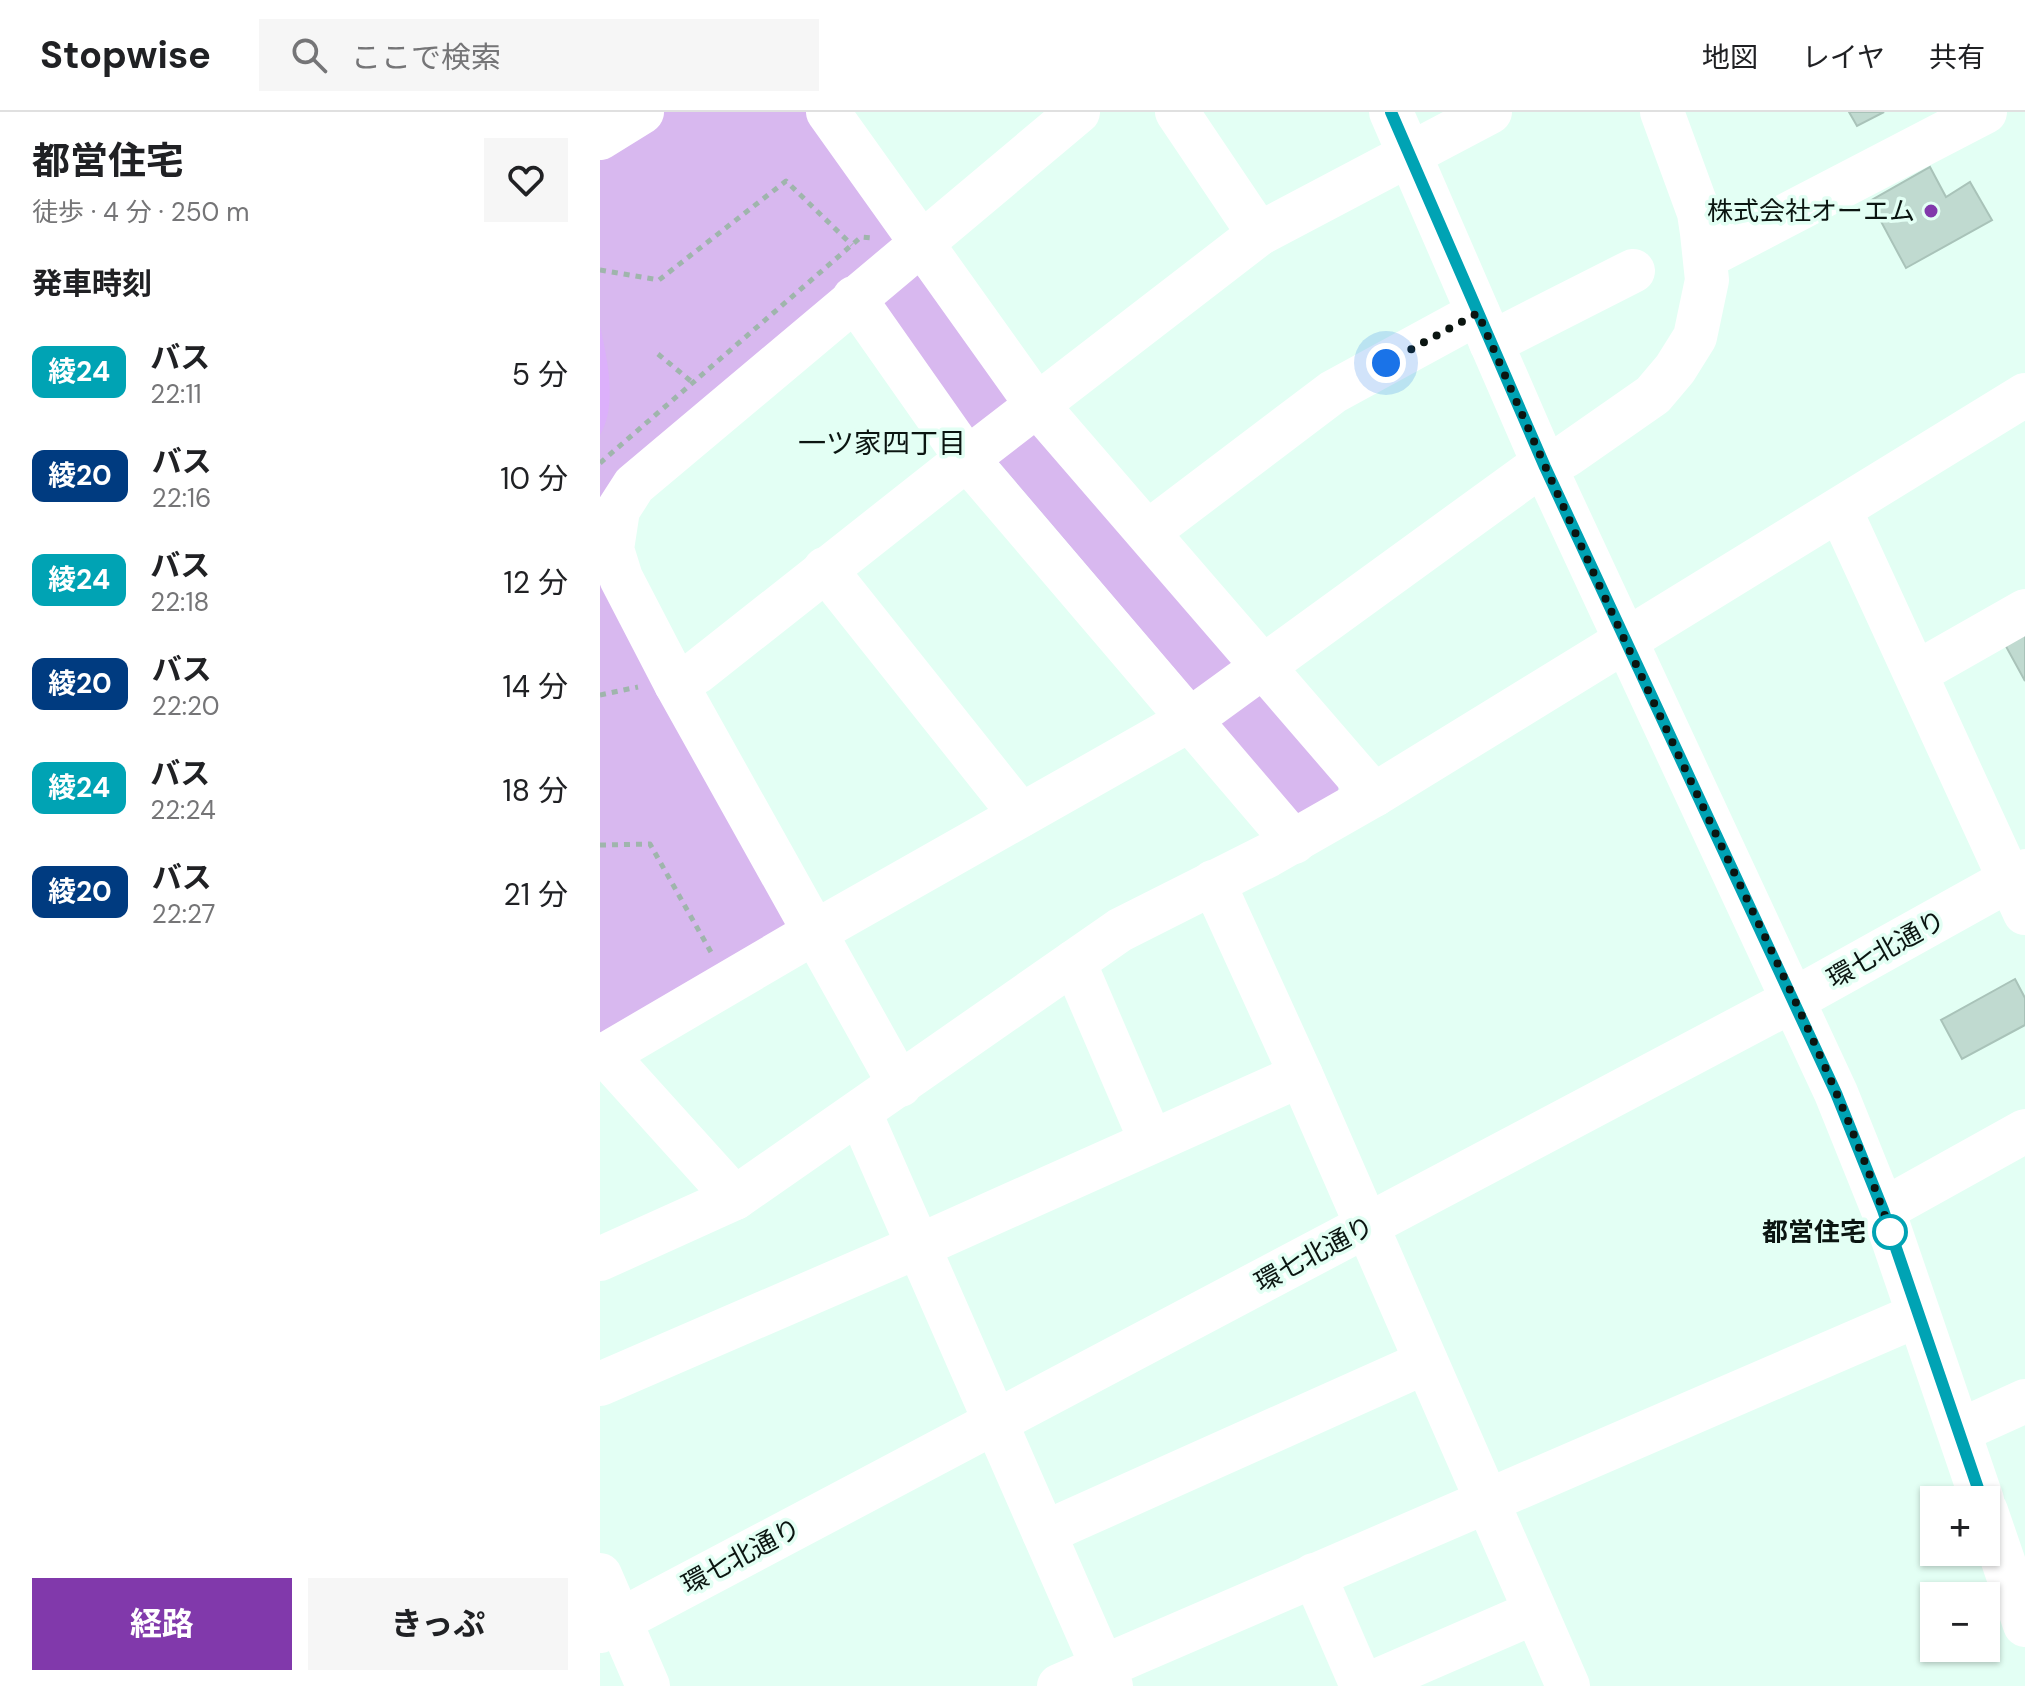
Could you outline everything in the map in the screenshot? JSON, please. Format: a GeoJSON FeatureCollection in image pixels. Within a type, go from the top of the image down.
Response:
{"type":"FeatureCollection","features":[{"type":"Feature","properties":{"kind":"street"},"geometry":{"type":"LineString","coordinates":[[600,138],[642,112]]}},
{"type":"Feature","properties":{"kind":"street"},"geometry":{"type":"LineString","coordinates":[[828,112],[1037,405],[1266,666],[1374,795]]}},
{"type":"Feature","properties":{"kind":"street"},"geometry":{"type":"LineString","coordinates":[[900,1085],[676,684],[621,578],[612,549],[618,510],[634,485],[1078,112]]}},
{"type":"Feature","properties":{"kind":"street"},"geometry":{"type":"LineString","coordinates":[[1177,112],[1259,234]]}},
{"type":"Feature","properties":{"kind":"street"},"geometry":{"type":"LineString","coordinates":[[1391,112],[1545,467],[1795,999],[1836,1093],[1883,1210],[1977,1486]]}},
{"type":"Feature","properties":{"kind":"street"},"geometry":{"type":"LineString","coordinates":[[676,684],[697,672],[825,569],[1259,234],[1490,112]]}},
{"type":"Feature","properties":{"kind":"street"},"geometry":{"type":"LineString","coordinates":[[735,1198],[603,1056],[1191,719],[1527,475],[1545,467],[1653,395],[1675,369],[1695,337],[1707,280],[1699,213],[1662,112]]}},
{"type":"Feature","properties":{"kind":"street"},"geometry":{"type":"LineString","coordinates":[[1706,257],[1985,112]]}},
{"type":"Feature","properties":{"kind":"street"},"geometry":{"type":"LineString","coordinates":[[1148,532],[1333,392],[1484,328],[1633,271]]}},
{"type":"Feature","properties":{"kind":"street"},"geometry":{"type":"LineString","coordinates":[[854,298],[967,459],[1294,842]]}},
{"type":"Feature","properties":{"kind":"street"},"geometry":{"type":"LineString","coordinates":[[600,1259],[735,1198],[1120,930],[1294,842],[1374,795],[2025,395]]}},
{"type":"Feature","properties":{"kind":"street"},"geometry":{"type":"LineString","coordinates":[[1840,510],[2020,888]]}},
{"type":"Feature","properties":{"kind":"street"},"geometry":{"type":"LineString","coordinates":[[825,569],[1021,815]]}},
{"type":"Feature","properties":{"kind":"street"},"geometry":{"type":"LineString","coordinates":[[1916,673],[2025,611]]}},
{"type":"Feature","properties":{"kind":"street"},"geometry":{"type":"LineString","coordinates":[[1213,882],[1301,1075],[1568,1686]]}},
{"type":"Feature","properties":{"kind":"street","name":"環七北通り"},"geometry":{"type":"LineString","coordinates":[[610,1625],[1795,999],[2020,888]]}},
{"type":"Feature","properties":{"kind":"street"},"geometry":{"type":"LineString","coordinates":[[1074,962],[1151,1141]]}},
{"type":"Feature","properties":{"kind":"street"},"geometry":{"type":"LineString","coordinates":[[600,1384],[1301,1075]]}},
{"type":"Feature","properties":{"kind":"street"},"geometry":{"type":"LineString","coordinates":[[860,1113],[1106,1676]]}},
{"type":"Feature","properties":{"kind":"street"},"geometry":{"type":"LineString","coordinates":[[1883,1210],[2025,1131]]}},
{"type":"Feature","properties":{"kind":"street"},"geometry":{"type":"LineString","coordinates":[[1059,1686],[1106,1676],[1314,1575],[1918,1315]]}},
{"type":"Feature","properties":{"kind":"street"},"geometry":{"type":"LineString","coordinates":[[1044,1533],[1426,1362]]}},
{"type":"Feature","properties":{"kind":"street"},"geometry":{"type":"LineString","coordinates":[[1959,1431],[2025,1401]]}},
{"type":"Feature","properties":{"kind":"street"},"geometry":{"type":"LineString","coordinates":[[2000,1552],[2025,1625]]}},
{"type":"Feature","properties":{"kind":"street"},"geometry":{"type":"LineString","coordinates":[[600,1575],[610,1625],[648,1686]]}},
{"type":"Feature","properties":{"kind":"street"},"geometry":{"type":"LineString","coordinates":[[1314,1575],[1363,1686],[1535,1612]]}},
{"type":"Feature","properties":{"kind":"path"},"geometry":{"type":"LineString","coordinates":[[600,270],[659,280],[786,181],[852,245]]}},
{"type":"Feature","properties":{"kind":"path"},"geometry":{"type":"LineString","coordinates":[[658,354],[692,382]]}},
{"type":"Feature","properties":{"kind":"path"},"geometry":{"type":"LineString","coordinates":[[600,845],[650,844],[728,983]]}},
{"type":"Feature","properties":{"kind":"shaded area"},"geometry":{"type":"Polygon","coordinates":[[[657,112],[816,112],[897,224],[896,248],[600,513],[600,147],[657,112]]]}},
{"type":"Feature","properties":{"kind":"shaded area"},"geometry":{"type":"Polygon","coordinates":[[[907,262],[1014,394],[976,436],[875,291],[907,262]]]}},
{"type":"Feature","properties":{"kind":"shaded area"},"geometry":{"type":"Polygon","coordinates":[[[600,326],[610,396],[609,410],[600,435],[600,326]]]}},
{"type":"Feature","properties":{"kind":"shaded area"},"geometry":{"type":"Polygon","coordinates":[[[1026,425],[1238,659],[1201,700],[991,453],[1026,425]]]}},
{"type":"Feature","properties":{"kind":"shaded area"},"geometry":{"type":"Polygon","coordinates":[[[600,577],[792,924],[600,1041],[600,577]]]}},
{"type":"Feature","properties":{"kind":"shaded area"},"geometry":{"type":"Polygon","coordinates":[[[1262,686],[1339,778],[1338,794],[1300,814],[1288,813],[1212,714],[1262,686]]]}},
{"type":"Feature","properties":{"kind":"building"},"geometry":{"type":"Polygon","coordinates":[[[1849,112],[1884,112],[1857,126],[1849,112]]]}},
{"type":"Feature","properties":{"kind":"building","name":"株式会社オーエム"},"geometry":{"type":"Polygon","coordinates":[[[1930,167],[1946,197],[1970,182],[1992,220],[1906,268],[1870,201],[1930,167]]]}},
{"type":"Feature","properties":{"kind":"building"},"geometry":{"type":"Polygon","coordinates":[[[2025,629],[2025,681],[2003,641],[2025,629]]]}},
{"type":"Feature","properties":{"kind":"building"},"geometry":{"type":"Polygon","coordinates":[[[2015,979],[2025,998],[2025,1025],[1962,1059],[1941,1020],[2015,979]]]}},
{"type":"Feature","properties":{"kind":"bus line","name":"綾24"},"geometry":{"type":"LineString","coordinates":[[1391,112],[1545,467],[1795,999],[1836,1093],[1883,1210],[1977,1486]]}},
{"type":"Feature","properties":{"kind":"place","name":"株式会社オーエム"},"geometry":{"type":"Point","coordinates":[1931,211]}},
{"type":"Feature","properties":{"kind":"place","name":"都営住宅"},"geometry":{"type":"Point","coordinates":[1890,1232]}},
{"type":"Feature","properties":{"kind":"district","name":"一ツ家四丁目"},"geometry":{"type":"Point","coordinates":[882,443]}},
{"type":"Feature","properties":{"kind":"route"},"geometry":{"type":"LineString","coordinates":[[1386,363],[1478,313],[1545,467],[1795,999],[1859,1147],[1892,1236],[1890,1232]]}}]}
